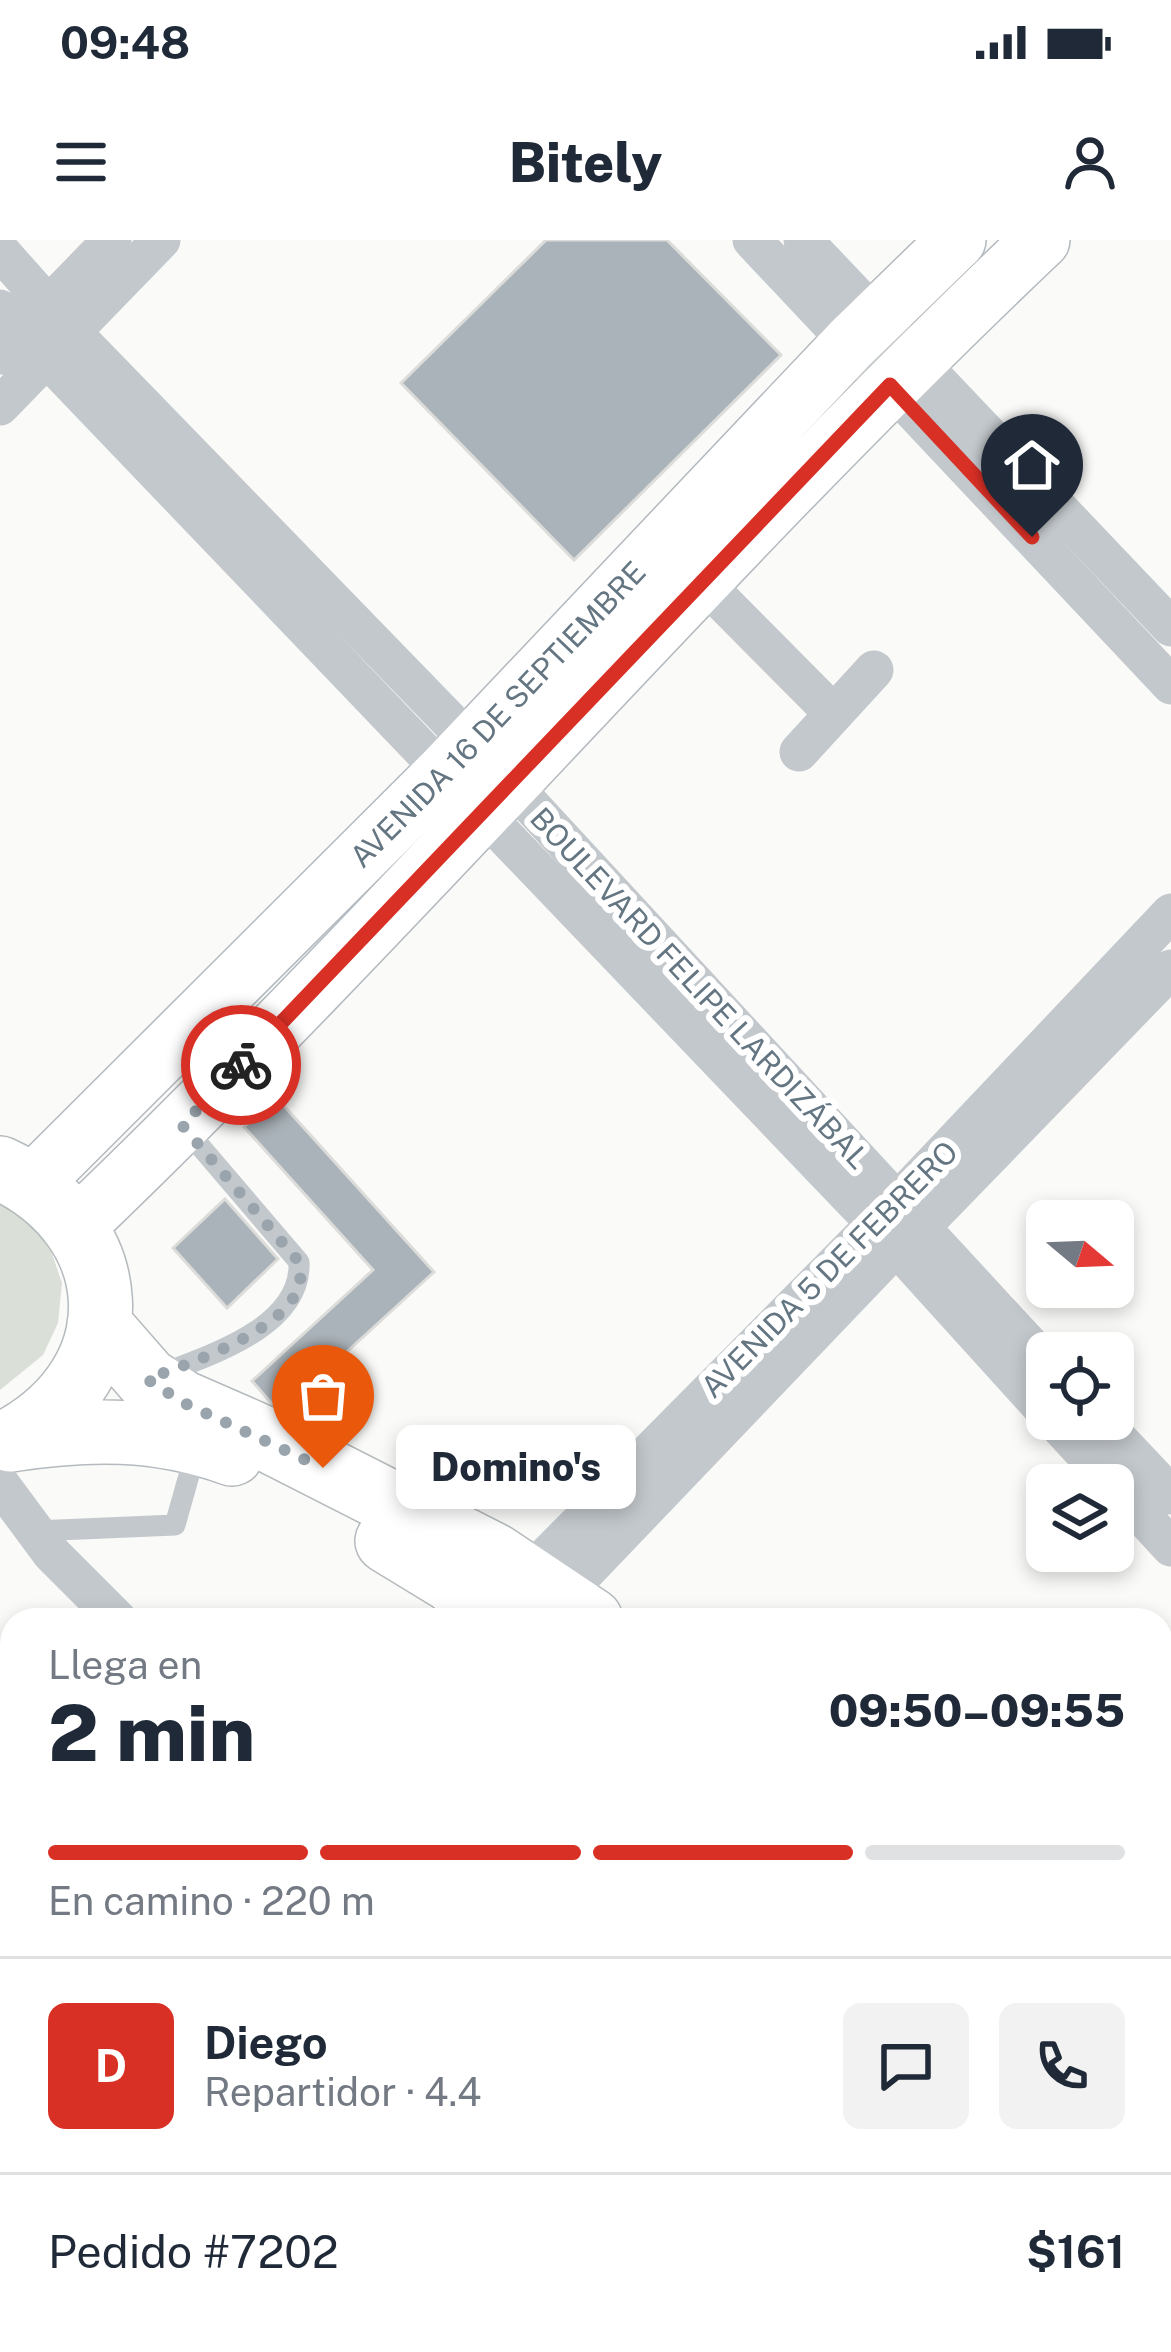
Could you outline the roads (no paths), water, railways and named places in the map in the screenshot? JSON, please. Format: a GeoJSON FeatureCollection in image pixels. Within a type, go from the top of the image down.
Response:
{"type":"FeatureCollection","features":[{"type":"Feature","properties":{"kind":"main road","name":"AVENIDA 16 DE SEPTIEMBRE"},"geometry":{"type":"LineString","coordinates":[[37,1193],[458,759],[864,330],[957,240]]}},
{"type":"Feature","properties":{"kind":"main road","name":"AVENIDA 16 DE SEPTIEMBRE"},"geometry":{"type":"LineString","coordinates":[[37,1193],[182,1125],[903,372],[1041,240]]}},
{"type":"Feature","properties":{"kind":"main road"},"geometry":{"type":"LineString","coordinates":[[3,1456],[61,1406],[92,1354],[99,1324],[92,1256],[37,1193]]}},
{"type":"Feature","properties":{"kind":"main road"},"geometry":{"type":"LineString","coordinates":[[99,1324],[147,1379],[203,1428]]}},
{"type":"Feature","properties":{"kind":"main road"},"geometry":{"type":"LineString","coordinates":[[3,1456],[80,1430],[203,1428],[335,1474],[526,1608]]}},
{"type":"Feature","properties":{"kind":"street"},"geometry":{"type":"LineString","coordinates":[[0,406],[31,332],[113,256],[161,240]]}},
{"type":"Feature","properties":{"kind":"street"},"geometry":{"type":"LineString","coordinates":[[752,240],[864,330],[1103,584],[1171,686]]}},
{"type":"Feature","properties":{"kind":"street"},"geometry":{"type":"LineString","coordinates":[[803,240],[864,330]]}},
{"type":"Feature","properties":{"kind":"street","name":"BOULEVARD FELIPE LARDIZÁBAL"},"geometry":{"type":"LineString","coordinates":[[0,251],[31,332],[251,544],[498,800],[1026,1368]]}},
{"type":"Feature","properties":{"kind":"street"},"geometry":{"type":"LineString","coordinates":[[703,582],[834,714]]}},
{"type":"Feature","properties":{"kind":"street"},"geometry":{"type":"LineString","coordinates":[[1103,584],[1171,627]]}},
{"type":"Feature","properties":{"kind":"street"},"geometry":{"type":"LineString","coordinates":[[800,752],[874,670]]}},
{"type":"Feature","properties":{"kind":"street","name":"AVENIDA 5 DE FEBRERO"},"geometry":{"type":"LineString","coordinates":[[897,1225],[1171,913]]}},
{"type":"Feature","properties":{"kind":"street","name":"AVENIDA 5 DE FEBRERO"},"geometry":{"type":"LineString","coordinates":[[528,1608],[897,1225],[1171,969]]}},
{"type":"Feature","properties":{"kind":"street","name":"BOULEVARD FELIPE LARDIZÁBAL"},"geometry":{"type":"LineString","coordinates":[[897,1225],[1026,1345]]}},
{"type":"Feature","properties":{"kind":"street","name":"BOULEVARD FELIPE LARDIZÁBAL"},"geometry":{"type":"LineString","coordinates":[[1088,1440],[1171,1547]]}},
{"type":"Feature","properties":{"kind":"street","name":"BOULEVARD FELIPE LARDIZÁBAL"},"geometry":{"type":"LineString","coordinates":[[1097,1440],[1171,1495]]}},
{"type":"Feature","properties":{"kind":"street"},"geometry":{"type":"LineString","coordinates":[[3,1456],[35,1531],[106,1608]]}},
{"type":"Feature","properties":{"kind":"lane"},"geometry":{"type":"LineString","coordinates":[[147,1379],[211,1355],[275,1318],[300,1282],[299,1262],[182,1125]]}},
{"type":"Feature","properties":{"kind":"lane"},"geometry":{"type":"LineString","coordinates":[[35,1531],[175,1526],[203,1428]]}},
{"type":"Feature","properties":{"kind":"place","name":"Domino's"},"geometry":{"type":"Point","coordinates":[323,1468]}}]}
